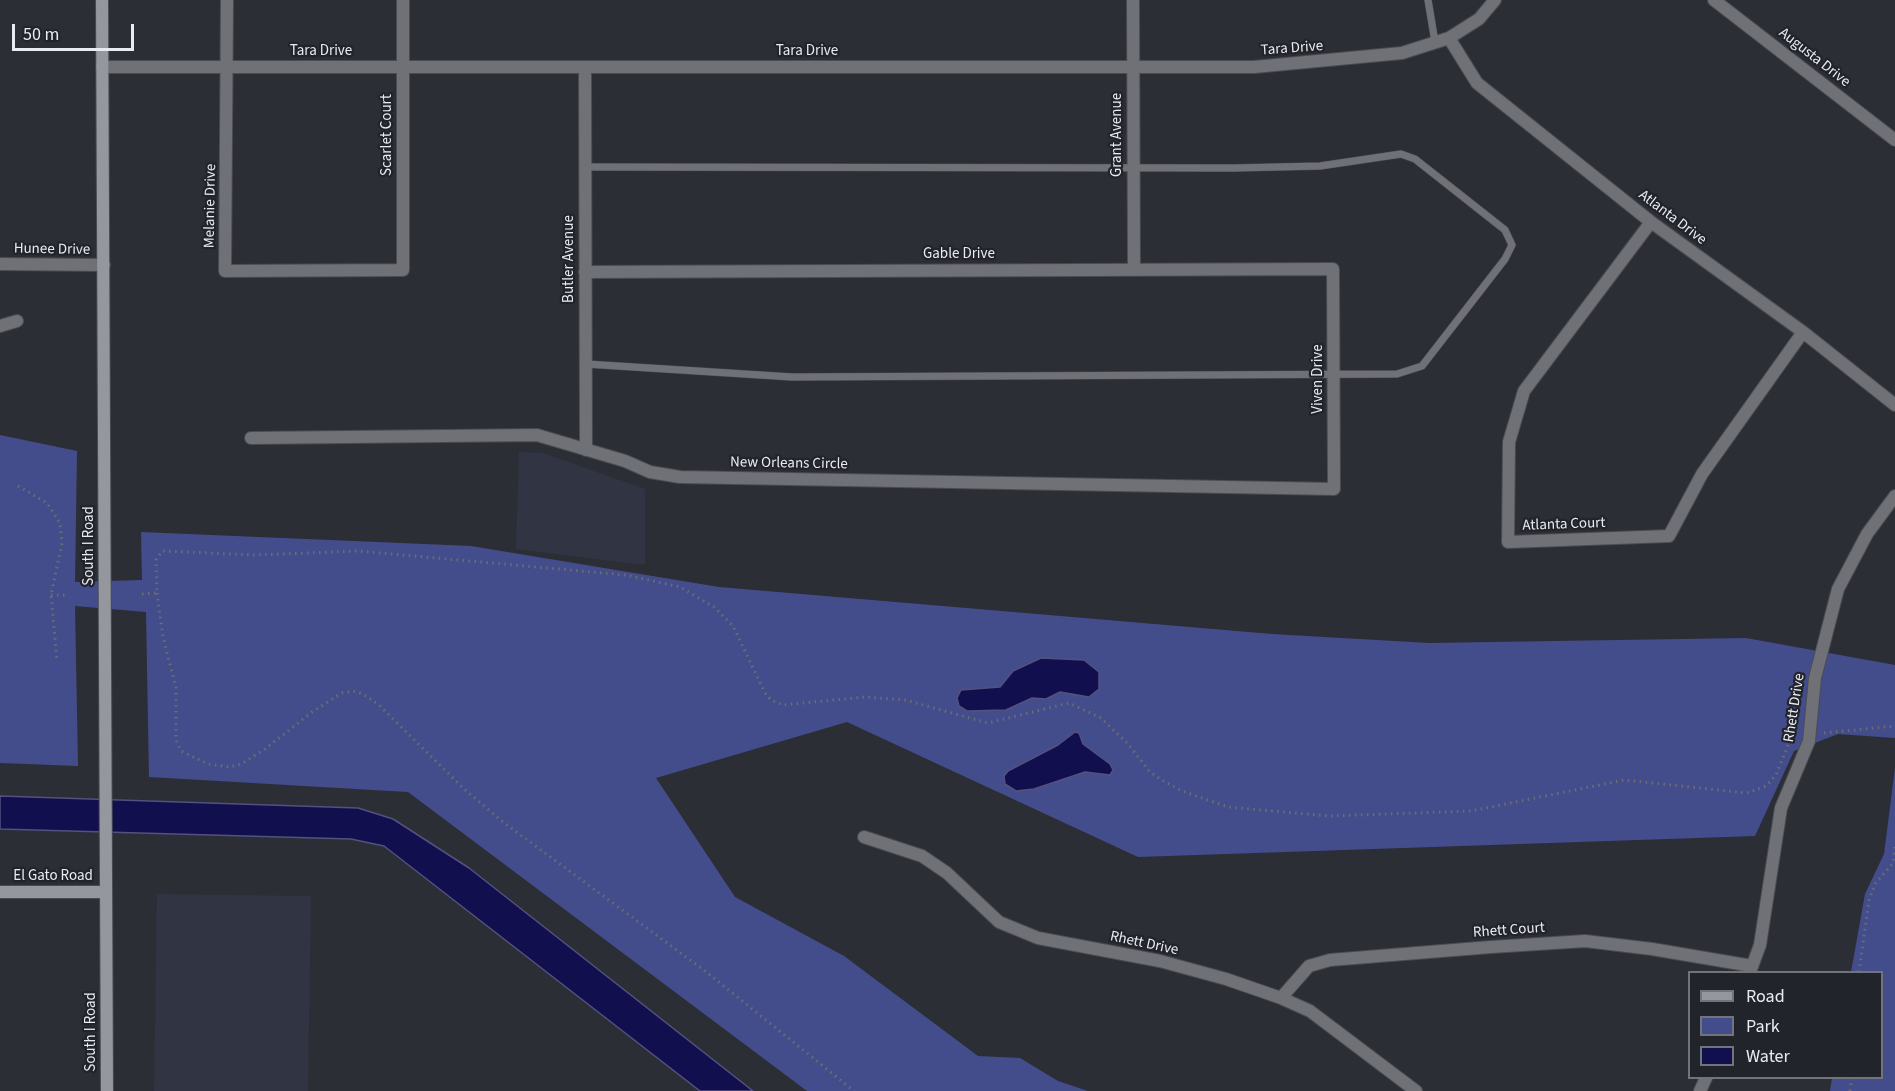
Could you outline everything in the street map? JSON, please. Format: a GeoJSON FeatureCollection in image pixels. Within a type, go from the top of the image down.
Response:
{"type":"FeatureCollection","features":[{"type":"Feature","properties":{"kind":"main road","name":"South I Road"},"geometry":{"type":"LineString","coordinates":[[102,0],[107,1091]]}},
{"type":"Feature","properties":{"kind":"main road","name":"El Gato Road"},"geometry":{"type":"LineString","coordinates":[[0,892],[106,892]]}},
{"type":"Feature","properties":{"kind":"street","name":"Melanie Drive"},"geometry":{"type":"LineString","coordinates":[[227,0],[225,271],[403,270]]}},
{"type":"Feature","properties":{"kind":"street","name":"Scarlet Court"},"geometry":{"type":"LineString","coordinates":[[403,0],[403,270]]}},
{"type":"Feature","properties":{"kind":"street","name":"Grant Avenue"},"geometry":{"type":"LineString","coordinates":[[1133,0],[1134,269]]}},
{"type":"Feature","properties":{"kind":"street","name":"Tara Drive"},"geometry":{"type":"LineString","coordinates":[[102,67],[1254,67],[1326,62],[1402,53],[1449,38],[1479,19],[1495,0]]}},
{"type":"Feature","properties":{"kind":"street","name":"Augusta Drive"},"geometry":{"type":"LineString","coordinates":[[1714,0],[1895,140]]}},
{"type":"Feature","properties":{"kind":"street","name":"Atlanta Drive"},"geometry":{"type":"LineString","coordinates":[[1449,38],[1478,82],[1651,222],[1803,332],[1895,405]]}},
{"type":"Feature","properties":{"kind":"street","name":"Butler Avenue"},"geometry":{"type":"LineString","coordinates":[[585,68],[586,450]]}},
{"type":"Feature","properties":{"kind":"street","name":"Atlanta Court"},"geometry":{"type":"LineString","coordinates":[[1651,222],[1524,391],[1509,442],[1508,542],[1669,536],[1702,474],[1803,332]]}},
{"type":"Feature","properties":{"kind":"street","name":"Hunee Drive"},"geometry":{"type":"LineString","coordinates":[[0,264],[105,266]]}},
{"type":"Feature","properties":{"kind":"street","name":"Gable Drive"},"geometry":{"type":"LineString","coordinates":[[585,272],[1333,269]]}},
{"type":"Feature","properties":{"kind":"street","name":"Viven Drive"},"geometry":{"type":"LineString","coordinates":[[1333,269],[1334,489]]}},
{"type":"Feature","properties":{"kind":"street"},"geometry":{"type":"LineString","coordinates":[[0,326],[17,321]]}},
{"type":"Feature","properties":{"kind":"street","name":"New Orleans Circle"},"geometry":{"type":"LineString","coordinates":[[250,438],[537,435],[625,461],[650,472],[680,477],[1334,489]]}},
{"type":"Feature","properties":{"kind":"street","name":"Rhett Drive"},"geometry":{"type":"LineString","coordinates":[[1751,969],[1760,945],[1781,808],[1809,741],[1815,678],[1838,589],[1867,534],[1895,496]]}},
{"type":"Feature","properties":{"kind":"street","name":"Rhett Drive"},"geometry":{"type":"LineString","coordinates":[[864,837],[922,856],[947,873],[999,922],[1038,938],[1160,962],[1226,979],[1281,998],[1310,1011],[1416,1091]]}},
{"type":"Feature","properties":{"kind":"street","name":"Rhett Court"},"geometry":{"type":"LineString","coordinates":[[1281,998],[1309,966],[1330,960],[1491,946],[1585,941],[1652,949],[1751,969]]}},
{"type":"Feature","properties":{"kind":"lane"},"geometry":{"type":"LineString","coordinates":[[1428,0],[1435,42]]}},
{"type":"Feature","properties":{"kind":"lane"},"geometry":{"type":"LineString","coordinates":[[585,167],[1320,166],[1401,154],[1415,159],[1505,230],[1512,245],[1505,259],[1422,366],[1397,374],[792,377],[586,364]]}},
{"type":"Feature","properties":{"kind":"path"},"geometry":{"type":"LineString","coordinates":[[18,486],[47,503],[60,523],[62,543],[51,595],[57,661]]}},
{"type":"Feature","properties":{"kind":"path"},"geometry":{"type":"LineString","coordinates":[[854,1091],[705,971],[503,822],[464,788],[379,705],[363,694],[342,693],[241,764],[229,766],[208,764],[181,751],[176,740],[176,688],[163,637],[157,593],[156,560],[162,551],[255,555],[358,551],[626,575],[680,587],[714,607],[732,626],[765,693],[771,700],[783,705],[865,697],[905,700],[988,723],[1069,702],[1101,718],[1128,744],[1149,771],[1160,779],[1182,791],[1228,807],[1329,816],[1472,811],[1623,780],[1748,793],[1766,786],[1776,775],[1789,743],[1795,741]]}},
{"type":"Feature","properties":{"kind":"path"},"geometry":{"type":"LineString","coordinates":[[142,594],[157,593]]}},
{"type":"Feature","properties":{"kind":"path"},"geometry":{"type":"LineString","coordinates":[[51,595],[68,595]]}},
{"type":"Feature","properties":{"kind":"path"},"geometry":{"type":"LineString","coordinates":[[1822,733],[1895,726]]}},
{"type":"Feature","properties":{"kind":"path"},"geometry":{"type":"LineString","coordinates":[[1859,971],[1869,900],[1875,884],[1893,863],[1895,845]]}},
{"type":"Feature","properties":{"kind":"shaded area"},"geometry":{"type":"Polygon","coordinates":[[[519,452],[543,453],[645,489],[645,565],[516,549],[519,452]]]}},
{"type":"Feature","properties":{"kind":"shaded area"},"geometry":{"type":"Polygon","coordinates":[[[157,894],[311,896],[308,1091],[154,1091],[157,894]]]}},
{"type":"Feature","properties":{"kind":"green space"},"geometry":{"type":"Polygon","coordinates":[[[0,435],[77,451],[75,582],[142,580],[141,532],[471,546],[719,587],[1272,634],[1429,643],[1746,638],[1895,665],[1895,738],[1838,734],[1794,751],[1755,836],[1138,857],[847,722],[656,778],[735,897],[844,956],[978,1056],[1020,1058],[1058,1081],[1088,1091],[807,1091],[408,792],[149,777],[146,612],[75,606],[78,766],[0,763],[0,435]]]}},
{"type":"Feature","properties":{"kind":"green space"},"geometry":{"type":"Polygon","coordinates":[[[1895,768],[1895,1091],[1830,1091],[1832,1079],[1883,1079],[1883,971],[1851,971],[1865,894],[1884,854],[1895,768]]]}},
{"type":"Feature","properties":{"kind":"water"},"geometry":{"type":"Polygon","coordinates":[[[1041,658],[1084,660],[1099,672],[1099,689],[1089,697],[1060,692],[1046,699],[1032,698],[1006,710],[967,711],[959,706],[957,698],[961,690],[1000,687],[1013,671],[1041,658]]]}},
{"type":"Feature","properties":{"kind":"water"},"geometry":{"type":"Polygon","coordinates":[[[1075,732],[1079,733],[1083,744],[1110,764],[1113,770],[1110,775],[1085,772],[1034,789],[1016,791],[1005,784],[1004,776],[1008,771],[1058,745],[1075,732]]]}},
{"type":"Feature","properties":{"kind":"water"},"geometry":{"type":"Polygon","coordinates":[[[0,796],[358,808],[393,819],[469,868],[753,1091],[700,1091],[384,846],[351,839],[0,829],[0,796]]]}}]}
